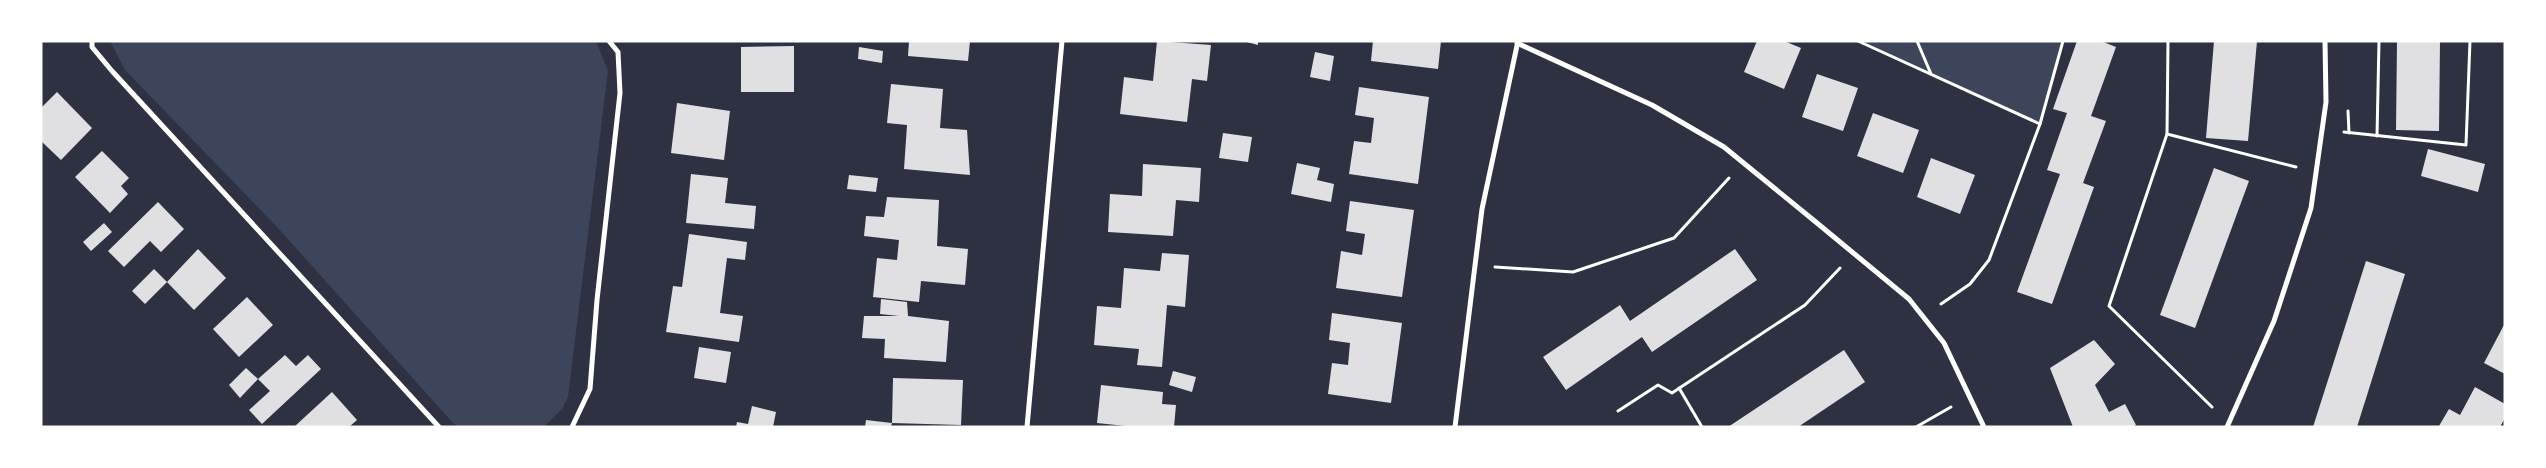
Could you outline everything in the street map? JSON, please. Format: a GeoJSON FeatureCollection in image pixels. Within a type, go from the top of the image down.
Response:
{"type":"FeatureCollection","features":[{"type":"Feature","properties":{"kind":"street"},"geometry":{"type":"LineString","coordinates":[[92,41],[92,47],[112,71],[439,427]]}},
{"type":"Feature","properties":{"kind":"street"},"geometry":{"type":"LineString","coordinates":[[572,427],[590,389],[598,290],[620,93],[618,52],[609,41]]}},
{"type":"Feature","properties":{"kind":"street"},"geometry":{"type":"LineString","coordinates":[[1027,427],[1062,41]]}},
{"type":"Feature","properties":{"kind":"street"},"geometry":{"type":"LineString","coordinates":[[2228,425],[2274,321],[2311,208],[2326,102],[2325,41]]}},
{"type":"Feature","properties":{"kind":"street"},"geometry":{"type":"LineString","coordinates":[[1455,427],[1482,208],[1518,42],[1652,105],[1724,147],[1909,299],[1944,344],[1984,427]]}},
{"type":"Feature","properties":{"kind":"path"},"geometry":{"type":"LineString","coordinates":[[1858,41],[2040,124]]}},
{"type":"Feature","properties":{"kind":"path"},"geometry":{"type":"LineString","coordinates":[[1917,41],[1931,75]]}},
{"type":"Feature","properties":{"kind":"path"},"geometry":{"type":"LineString","coordinates":[[1924,317],[1970,284],[1989,260],[2040,124],[2063,41]]}},
{"type":"Feature","properties":{"kind":"path"},"geometry":{"type":"LineString","coordinates":[[2168,41],[2167,134],[2109,306],[2228,425]]}},
{"type":"Feature","properties":{"kind":"path"},"geometry":{"type":"LineString","coordinates":[[2377,136],[2379,41]]}},
{"type":"Feature","properties":{"kind":"path"},"geometry":{"type":"LineString","coordinates":[[2322,128],[2466,145],[2470,41]]}},
{"type":"Feature","properties":{"kind":"path"},"geometry":{"type":"LineString","coordinates":[[2167,134],[2316,172]]}},
{"type":"Feature","properties":{"kind":"path"},"geometry":{"type":"LineString","coordinates":[[1475,265],[1573,272],[1674,238],[1742,162]]}},
{"type":"Feature","properties":{"kind":"path"},"geometry":{"type":"LineString","coordinates":[[1618,412],[1658,385],[1672,393],[1804,305],[1854,254]]}},
{"type":"Feature","properties":{"kind":"path"},"geometry":{"type":"LineString","coordinates":[[1679,388],[1702,427]]}},
{"type":"Feature","properties":{"kind":"path"},"geometry":{"type":"LineString","coordinates":[[1916,427],[1969,397]]}},
{"type":"Feature","properties":{"kind":"shaded area"},"geometry":{"type":"Polygon","coordinates":[[[110,41],[596,41],[608,71],[568,397],[562,409],[544,427],[458,427],[453,423],[277,227],[125,70],[110,41]]]}},
{"type":"Feature","properties":{"kind":"shaded area"},"geometry":{"type":"Polygon","coordinates":[[[1858,41],[2063,41],[2040,124],[1858,41]]]}},
{"type":"Feature","properties":{"kind":"building"},"geometry":{"type":"Polygon","coordinates":[[[909,41],[970,41],[968,61],[908,56],[909,41]]]}},
{"type":"Feature","properties":{"kind":"building"},"geometry":{"type":"Polygon","coordinates":[[[1157,41],[1211,45],[1207,81],[1192,79],[1187,122],[1120,114],[1124,77],[1153,81],[1157,41]]]}},
{"type":"Feature","properties":{"kind":"building"},"geometry":{"type":"Polygon","coordinates":[[[1243,41],[1258,41],[1258,45],[1243,41]]]}},
{"type":"Feature","properties":{"kind":"building"},"geometry":{"type":"Polygon","coordinates":[[[1373,41],[1441,41],[1438,69],[1371,61],[1373,41]]]}},
{"type":"Feature","properties":{"kind":"building"},"geometry":{"type":"Polygon","coordinates":[[[1757,41],[1784,41],[1801,48],[1784,89],[1744,72],[1757,41]]]}},
{"type":"Feature","properties":{"kind":"building"},"geometry":{"type":"Polygon","coordinates":[[[2077,41],[2101,41],[2116,47],[2091,116],[2106,121],[2083,183],[2094,187],[2052,304],[2017,292],[2060,174],[2047,170],[2067,113],[2053,109],[2077,41]]]}},
{"type":"Feature","properties":{"kind":"building"},"geometry":{"type":"Polygon","coordinates":[[[2214,41],[2257,41],[2248,141],[2206,138],[2214,41]]]}},
{"type":"Feature","properties":{"kind":"building"},"geometry":{"type":"Polygon","coordinates":[[[2397,41],[2440,41],[2439,131],[2396,130],[2397,41]]]}},
{"type":"Feature","properties":{"kind":"building"},"geometry":{"type":"Polygon","coordinates":[[[794,46],[794,92],[741,92],[741,47],[794,46]]]}},
{"type":"Feature","properties":{"kind":"building"},"geometry":{"type":"Polygon","coordinates":[[[859,47],[883,51],[882,63],[858,59],[859,47]]]}},
{"type":"Feature","properties":{"kind":"building"},"geometry":{"type":"Polygon","coordinates":[[[1315,52],[1334,56],[1330,81],[1310,77],[1315,52]]]}},
{"type":"Feature","properties":{"kind":"building"},"geometry":{"type":"Polygon","coordinates":[[[1817,74],[1858,88],[1843,131],[1802,117],[1817,74]]]}},
{"type":"Feature","properties":{"kind":"building"},"geometry":{"type":"Polygon","coordinates":[[[891,84],[943,89],[940,128],[967,130],[970,175],[904,169],[907,125],[887,123],[891,84]]]}},
{"type":"Feature","properties":{"kind":"building"},"geometry":{"type":"Polygon","coordinates":[[[1359,87],[1429,97],[1418,184],[1349,174],[1354,141],[1371,143],[1374,118],[1355,115],[1359,87]]]}},
{"type":"Feature","properties":{"kind":"building"},"geometry":{"type":"Polygon","coordinates":[[[57,92],[92,128],[61,160],[41,141],[41,108],[57,92]]]}},
{"type":"Feature","properties":{"kind":"building"},"geometry":{"type":"Polygon","coordinates":[[[677,103],[730,111],[724,160],[671,153],[677,103]]]}},
{"type":"Feature","properties":{"kind":"building"},"geometry":{"type":"Polygon","coordinates":[[[1873,113],[1919,130],[1903,173],[1857,156],[1873,113]]]}},
{"type":"Feature","properties":{"kind":"building"},"geometry":{"type":"Polygon","coordinates":[[[1223,133],[1252,137],[1248,162],[1219,158],[1223,133]]]}},
{"type":"Feature","properties":{"kind":"building"},"geometry":{"type":"Polygon","coordinates":[[[2428,149],[2485,164],[2478,192],[2421,176],[2428,149]]]}},
{"type":"Feature","properties":{"kind":"building"},"geometry":{"type":"Polygon","coordinates":[[[102,151],[129,178],[121,186],[128,194],[110,213],[75,177],[102,151]]]}},
{"type":"Feature","properties":{"kind":"building"},"geometry":{"type":"Polygon","coordinates":[[[1931,158],[1975,175],[1960,214],[1917,197],[1931,158]]]}},
{"type":"Feature","properties":{"kind":"building"},"geometry":{"type":"Polygon","coordinates":[[[1297,163],[1320,168],[1317,180],[1334,184],[1331,202],[1291,194],[1297,163]]]}},
{"type":"Feature","properties":{"kind":"building"},"geometry":{"type":"Polygon","coordinates":[[[1143,164],[1201,168],[1199,202],[1176,200],[1173,236],[1108,232],[1110,194],[1142,196],[1143,164]]]}},
{"type":"Feature","properties":{"kind":"building"},"geometry":{"type":"Polygon","coordinates":[[[2214,168],[2249,181],[2195,328],[2160,315],[2214,168]]]}},
{"type":"Feature","properties":{"kind":"building"},"geometry":{"type":"Polygon","coordinates":[[[691,174],[728,178],[725,203],[756,206],[754,229],[686,223],[691,174]]]}},
{"type":"Feature","properties":{"kind":"building"},"geometry":{"type":"Polygon","coordinates":[[[849,175],[878,178],[876,192],[847,189],[849,175]]]}},
{"type":"Feature","properties":{"kind":"building"},"geometry":{"type":"Polygon","coordinates":[[[887,197],[939,200],[937,246],[968,249],[965,285],[921,281],[919,302],[873,297],[877,258],[897,260],[899,240],[864,236],[866,216],[884,217],[887,197]]]}},
{"type":"Feature","properties":{"kind":"building"},"geometry":{"type":"Polygon","coordinates":[[[1350,201],[1414,210],[1402,297],[1336,288],[1341,251],[1362,255],[1365,234],[1346,231],[1350,201]]]}},
{"type":"Feature","properties":{"kind":"building"},"geometry":{"type":"Polygon","coordinates":[[[158,202],[184,229],[161,252],[150,241],[124,267],[108,251],[158,202]]]}},
{"type":"Feature","properties":{"kind":"building"},"geometry":{"type":"Polygon","coordinates":[[[104,223],[112,232],[91,251],[83,242],[104,223]]]}},
{"type":"Feature","properties":{"kind":"building"},"geometry":{"type":"Polygon","coordinates":[[[689,234],[747,242],[745,260],[727,258],[720,313],[743,316],[739,342],[666,332],[673,286],[682,287],[689,234]]]}},
{"type":"Feature","properties":{"kind":"building"},"geometry":{"type":"Polygon","coordinates":[[[198,249],[226,278],[194,310],[167,282],[198,249]]]}},
{"type":"Feature","properties":{"kind":"building"},"geometry":{"type":"Polygon","coordinates":[[[1735,249],[1757,280],[1652,352],[1642,337],[1566,390],[1543,357],[1620,305],[1630,321],[1735,249]]]}},
{"type":"Feature","properties":{"kind":"building"},"geometry":{"type":"Polygon","coordinates":[[[1162,253],[1189,255],[1185,307],[1167,305],[1162,367],[1137,365],[1139,349],[1094,345],[1097,306],[1121,308],[1124,268],[1160,271],[1162,253]]]}},
{"type":"Feature","properties":{"kind":"building"},"geometry":{"type":"Polygon","coordinates":[[[2366,261],[2405,274],[2357,427],[2313,427],[2366,261]]]}},
{"type":"Feature","properties":{"kind":"building"},"geometry":{"type":"Polygon","coordinates":[[[154,269],[167,282],[145,304],[132,291],[154,269]]]}},
{"type":"Feature","properties":{"kind":"building"},"geometry":{"type":"Polygon","coordinates":[[[247,297],[273,325],[239,357],[213,329],[247,297]]]}},
{"type":"Feature","properties":{"kind":"building"},"geometry":{"type":"Polygon","coordinates":[[[881,299],[907,302],[908,316],[949,321],[946,362],[884,358],[885,339],[862,338],[864,316],[899,316],[880,314],[881,299]]]}},
{"type":"Feature","properties":{"kind":"building"},"geometry":{"type":"Polygon","coordinates":[[[1332,313],[1402,323],[1391,403],[1328,394],[1332,363],[1348,365],[1350,343],[1329,340],[1332,313]]]}},
{"type":"Feature","properties":{"kind":"building"},"geometry":{"type":"Polygon","coordinates":[[[2505,323],[2505,374],[2484,363],[2505,323]]]}},
{"type":"Feature","properties":{"kind":"building"},"geometry":{"type":"Polygon","coordinates":[[[2094,340],[2115,364],[2095,385],[2109,412],[2125,404],[2136,425],[2132,427],[2073,427],[2050,368],[2094,340]]]}},
{"type":"Feature","properties":{"kind":"building"},"geometry":{"type":"Polygon","coordinates":[[[699,347],[731,352],[726,383],[694,378],[699,347]]]}},
{"type":"Feature","properties":{"kind":"building"},"geometry":{"type":"Polygon","coordinates":[[[1844,350],[1865,382],[1798,427],[1728,427],[1844,350]]]}},
{"type":"Feature","properties":{"kind":"building"},"geometry":{"type":"Polygon","coordinates":[[[285,355],[296,366],[308,355],[321,369],[262,424],[249,410],[270,391],[258,379],[285,355]]]}},
{"type":"Feature","properties":{"kind":"building"},"geometry":{"type":"Polygon","coordinates":[[[246,368],[258,379],[240,398],[229,385],[246,368]]]}},
{"type":"Feature","properties":{"kind":"building"},"geometry":{"type":"Polygon","coordinates":[[[1173,371],[1196,377],[1192,392],[1169,385],[1173,371]]]}},
{"type":"Feature","properties":{"kind":"building"},"geometry":{"type":"Polygon","coordinates":[[[893,378],[963,380],[961,425],[892,423],[893,378]]]}},
{"type":"Feature","properties":{"kind":"building"},"geometry":{"type":"Polygon","coordinates":[[[1101,385],[1163,392],[1162,404],[1176,405],[1174,427],[1135,427],[1097,423],[1101,385]]]}},
{"type":"Feature","properties":{"kind":"building"},"geometry":{"type":"Polygon","coordinates":[[[2475,387],[2505,404],[2505,418],[2500,427],[2439,426],[2449,409],[2460,415],[2475,387]]]}},
{"type":"Feature","properties":{"kind":"building"},"geometry":{"type":"Polygon","coordinates":[[[332,392],[357,420],[349,427],[294,427],[332,392]]]}},
{"type":"Feature","properties":{"kind":"building"},"geometry":{"type":"Polygon","coordinates":[[[752,406],[776,412],[773,427],[736,427],[737,422],[748,424],[752,406]]]}},
{"type":"Feature","properties":{"kind":"building"},"geometry":{"type":"Polygon","coordinates":[[[866,420],[892,423],[891,427],[865,427],[866,420]]]}}]}
